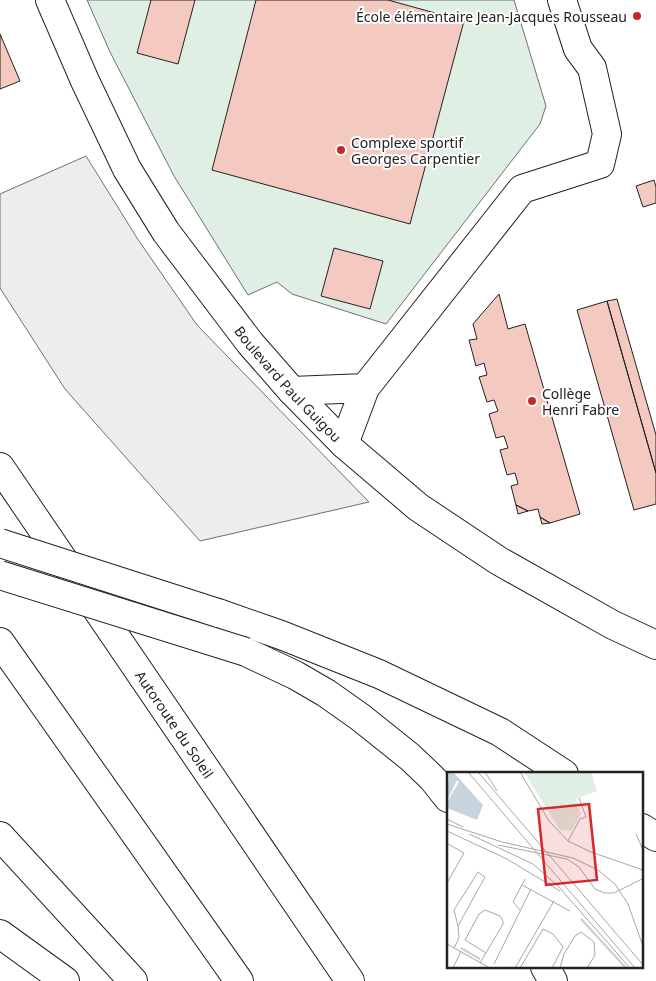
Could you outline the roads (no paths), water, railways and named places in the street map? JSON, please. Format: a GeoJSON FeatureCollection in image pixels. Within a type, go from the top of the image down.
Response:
{"type":"FeatureCollection","features":[{"type":"Feature","properties":{"kind":"main road","name":"Boulevard Paul Guigou"},"geometry":{"type":"LineString","coordinates":[[50,0],[85,81],[127,169],[166,232],[250,343],[292,391],[344,444],[418,507],[499,561],[613,625],[656,645]]}},
{"type":"Feature","properties":{"kind":"main road"},"geometry":{"type":"LineString","coordinates":[[344,444],[364,388],[522,189],[600,164],[607,134],[603,115],[592,68],[578,49],[562,0]]}},
{"type":"Feature","properties":{"kind":"main road"},"geometry":{"type":"LineString","coordinates":[[292,391],[364,388]]}},
{"type":"Feature","properties":{"kind":"main road","name":"Autoroute du Soleil"},"geometry":{"type":"LineString","coordinates":[[0,467],[350,981]]}},
{"type":"Feature","properties":{"kind":"main road"},"geometry":{"type":"LineString","coordinates":[[0,543],[218,613],[281,635],[361,667],[500,732],[561,772]]}},
{"type":"Feature","properties":{"kind":"main road"},"geometry":{"type":"LineString","coordinates":[[0,575],[246,652],[295,675],[326,693],[360,717],[410,757],[433,779],[447,797]]}},
{"type":"Feature","properties":{"kind":"main road"},"geometry":{"type":"LineString","coordinates":[[0,642],[239,981]]}},
{"type":"Feature","properties":{"kind":"main road"},"geometry":{"type":"LineString","coordinates":[[644,829],[656,837]]}},
{"type":"Feature","properties":{"kind":"main road"},"geometry":{"type":"LineString","coordinates":[[0,836],[133,981]]}},
{"type":"Feature","properties":{"kind":"main road"},"geometry":{"type":"LineString","coordinates":[[0,934],[65,981]]}},
{"type":"Feature","properties":{"kind":"main road"},"geometry":{"type":"LineString","coordinates":[[546,968],[552,981]]}},
{"type":"Feature","properties":{"kind":"place","name":"École élémentaire Jean-Jacques Rousseau"},"geometry":{"type":"Point","coordinates":[637,16]}},
{"type":"Feature","properties":{"kind":"place","name":"Complexe sportif Georges Carpentier"},"geometry":{"type":"Point","coordinates":[341,150]}},
{"type":"Feature","properties":{"kind":"place","name":"Collège Henri Fabre"},"geometry":{"type":"Point","coordinates":[532,401]}}]}
